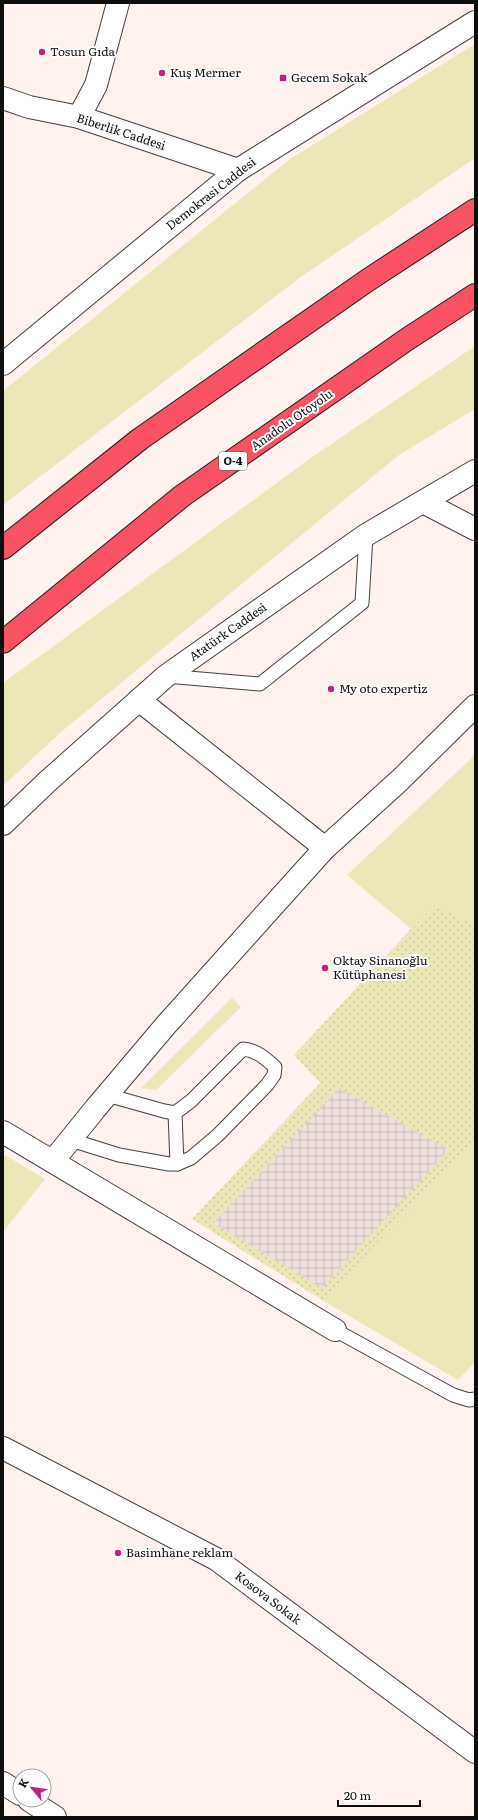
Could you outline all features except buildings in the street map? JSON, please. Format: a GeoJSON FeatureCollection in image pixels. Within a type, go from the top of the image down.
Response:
{"type":"FeatureCollection","features":[{"type":"Feature","properties":{"kind":"highway"},"geometry":{"type":"LineString","coordinates":[[3,548],[140,439],[368,280],[475,210]]}},
{"type":"Feature","properties":{"kind":"highway","name":"Anadolu Otoyolu"},"geometry":{"type":"LineString","coordinates":[[3,642],[182,496],[406,340],[475,295]]}},
{"type":"Feature","properties":{"kind":"street"},"geometry":{"type":"LineString","coordinates":[[80,117],[96,85],[118,3]]}},
{"type":"Feature","properties":{"kind":"street","name":"Demokrasi Caddesi"},"geometry":{"type":"LineString","coordinates":[[3,364],[238,170],[475,22]]}},
{"type":"Feature","properties":{"kind":"street","name":"Biberlik Caddesi"},"geometry":{"type":"LineString","coordinates":[[3,98],[29,107],[80,117],[238,170]]}},
{"type":"Feature","properties":{"kind":"street","name":"Atatürk Caddesi"},"geometry":{"type":"LineString","coordinates":[[3,824],[48,781],[166,676],[366,535],[475,471]]}},
{"type":"Feature","properties":{"kind":"street"},"geometry":{"type":"LineString","coordinates":[[423,502],[475,529]]}},
{"type":"Feature","properties":{"kind":"street"},"geometry":{"type":"LineString","coordinates":[[139,700],[325,848]]}},
{"type":"Feature","properties":{"kind":"street"},"geometry":{"type":"LineString","coordinates":[[54,1161],[107,1095],[249,931],[325,848],[400,780],[475,706]]}},
{"type":"Feature","properties":{"kind":"street"},"geometry":{"type":"LineString","coordinates":[[3,1132],[54,1161],[335,1330]]}},
{"type":"Feature","properties":{"kind":"street","name":"Kosova Sokak"},"geometry":{"type":"LineString","coordinates":[[3,1448],[216,1559],[475,1752]]}},
{"type":"Feature","properties":{"kind":"street"},"geometry":{"type":"LineString","coordinates":[[3,1783],[12,1789]]}},
{"type":"Feature","properties":{"kind":"street"},"geometry":{"type":"LineString","coordinates":[[41,1808],[55,1817]]}},
{"type":"Feature","properties":{"kind":"lane"},"geometry":{"type":"LineString","coordinates":[[166,676],[260,684],[362,603],[366,535]]}},
{"type":"Feature","properties":{"kind":"lane"},"geometry":{"type":"LineString","coordinates":[[71,1140],[119,1155],[169,1164],[177,1164],[191,1158],[218,1135],[267,1085],[274,1075],[275,1067],[262,1056],[251,1050],[243,1049],[191,1101],[175,1113],[164,1112],[107,1095]]}},
{"type":"Feature","properties":{"kind":"lane"},"geometry":{"type":"LineString","coordinates":[[175,1113],[177,1164]]}},
{"type":"Feature","properties":{"kind":"lane"},"geometry":{"type":"LineString","coordinates":[[335,1330],[453,1395],[469,1400],[475,1399]]}},
{"type":"Feature","properties":{"kind":"shaded area"},"geometry":{"type":"Polygon","coordinates":[[[475,44],[475,158],[298,279],[3,505],[3,391],[290,159],[475,44]]]}},
{"type":"Feature","properties":{"kind":"shaded area"},"geometry":{"type":"Polygon","coordinates":[[[475,346],[475,409],[399,455],[60,733],[3,786],[3,683],[308,460],[475,346]]]}},
{"type":"Feature","properties":{"kind":"shaded area"},"geometry":{"type":"Polygon","coordinates":[[[475,755],[475,926],[436,905],[411,929],[347,875],[475,755]]]}},
{"type":"Feature","properties":{"kind":"shaded area"},"geometry":{"type":"Polygon","coordinates":[[[436,905],[475,926],[475,1142],[322,1300],[192,1219],[320,1083],[294,1055],[411,929],[436,905]]]}},
{"type":"Feature","properties":{"kind":"shaded area"},"geometry":{"type":"Polygon","coordinates":[[[232,998],[241,1007],[156,1090],[141,1088],[232,998]]]}},
{"type":"Feature","properties":{"kind":"shaded area"},"geometry":{"type":"Polygon","coordinates":[[[339,1088],[449,1150],[322,1288],[213,1223],[339,1088]]]}},
{"type":"Feature","properties":{"kind":"shaded area"},"geometry":{"type":"Polygon","coordinates":[[[475,1142],[475,1362],[458,1380],[322,1300],[475,1142]]]}},
{"type":"Feature","properties":{"kind":"shaded area"},"geometry":{"type":"Polygon","coordinates":[[[3,1154],[45,1179],[3,1232],[3,1154]]]}},
{"type":"Feature","properties":{"kind":"place","name":"Tosun Gıda"},"geometry":{"type":"Point","coordinates":[42,52]}},
{"type":"Feature","properties":{"kind":"place","name":"Kuş Mermer"},"geometry":{"type":"Point","coordinates":[162,73]}},
{"type":"Feature","properties":{"kind":"place","name":"Gecem Sokak"},"geometry":{"type":"Point","coordinates":[283,78]}},
{"type":"Feature","properties":{"kind":"place","name":"My oto expertiz"},"geometry":{"type":"Point","coordinates":[331,689]}},
{"type":"Feature","properties":{"kind":"place","name":"Oktay Sinanoğlu Kütüphanesi"},"geometry":{"type":"Point","coordinates":[325,968]}},
{"type":"Feature","properties":{"kind":"place","name":"Basimhane reklam"},"geometry":{"type":"Point","coordinates":[118,1553]}}]}
